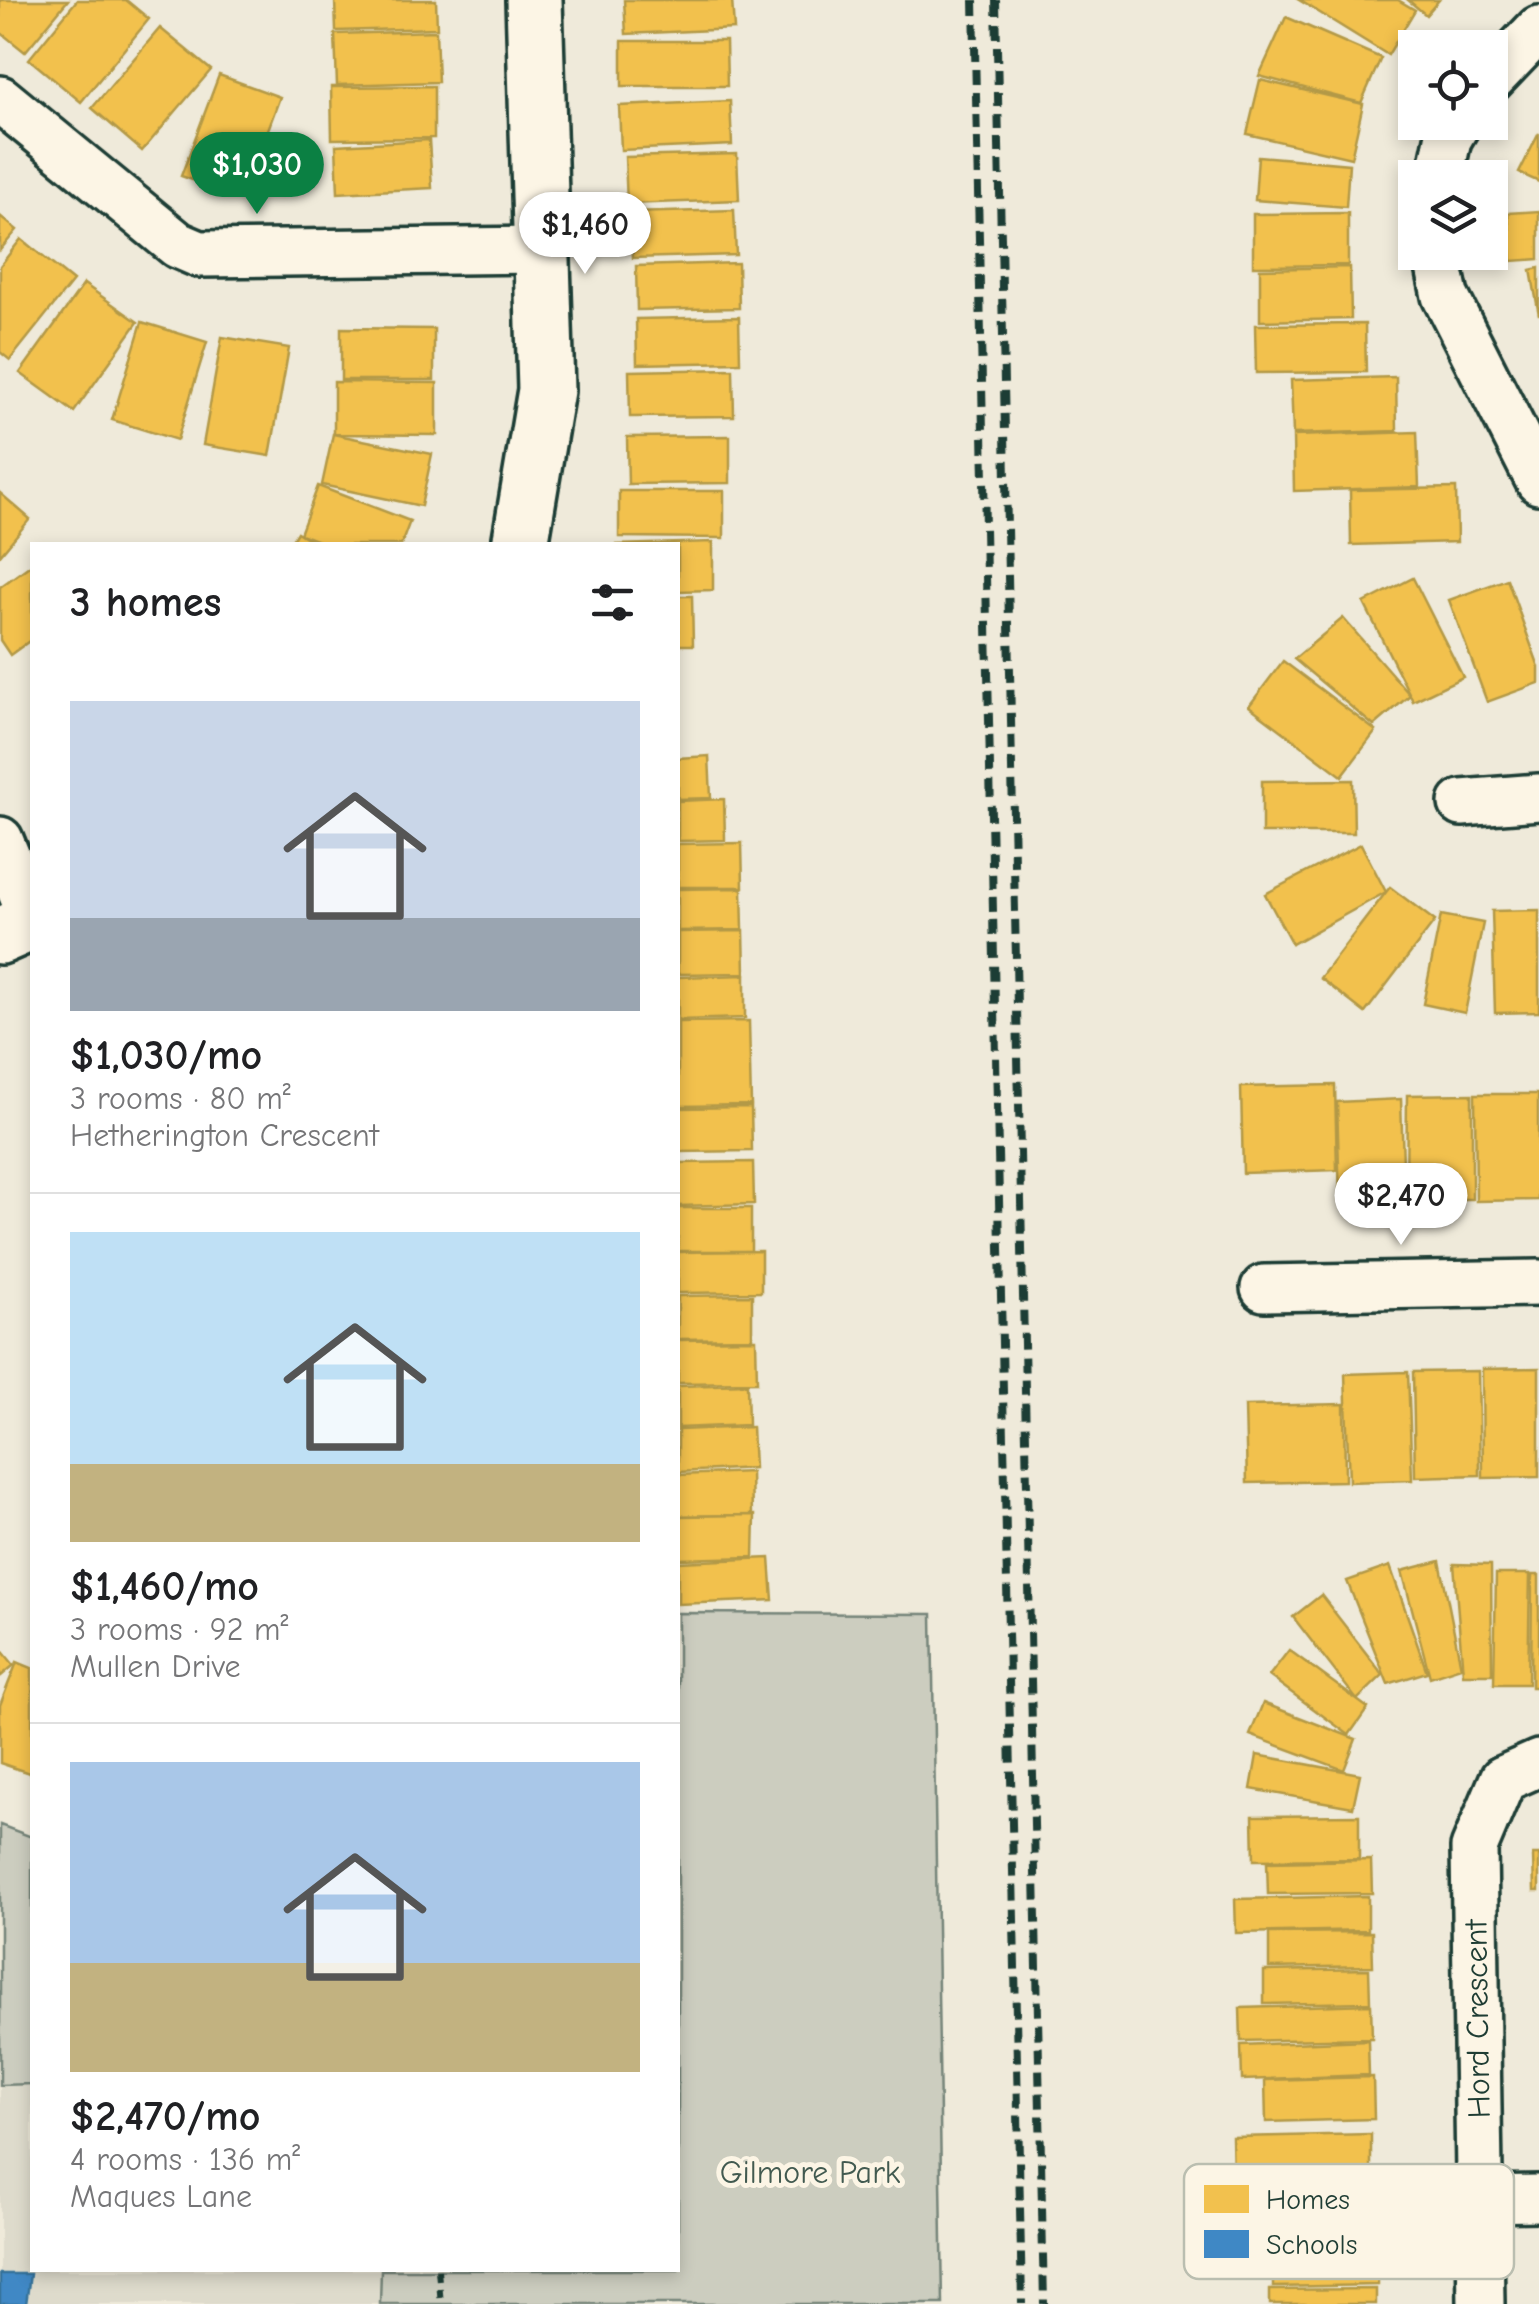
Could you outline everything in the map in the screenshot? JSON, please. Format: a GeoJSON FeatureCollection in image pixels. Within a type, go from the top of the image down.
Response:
{"type":"FeatureCollection","features":[{"type":"Feature","properties":{"kind":"street"},"geometry":{"type":"LineString","coordinates":[[521,542],[546,390],[534,0]]}},
{"type":"Feature","properties":{"kind":"street"},"geometry":{"type":"LineString","coordinates":[[1508,61],[1539,29]]}},
{"type":"Feature","properties":{"kind":"street"},"geometry":{"type":"LineString","coordinates":[[0,99],[178,245],[199,254],[542,250]]}},
{"type":"Feature","properties":{"kind":"street"},"geometry":{"type":"LineString","coordinates":[[1439,270],[1444,296],[1539,481]]}},
{"type":"Feature","properties":{"kind":"street"},"geometry":{"type":"LineString","coordinates":[[1462,802],[1539,797]]}},
{"type":"Feature","properties":{"kind":"street"},"geometry":{"type":"LineString","coordinates":[[0,840],[30,915]]}},
{"type":"Feature","properties":{"kind":"street"},"geometry":{"type":"LineString","coordinates":[[0,936],[30,921]]}},
{"type":"Feature","properties":{"kind":"street"},"geometry":{"type":"LineString","coordinates":[[1264,1288],[1539,1282]]}},
{"type":"Feature","properties":{"kind":"street","name":"Hord Crescent"},"geometry":{"type":"LineString","coordinates":[[1479,2164],[1474,1848],[1502,1779],[1539,1763]]}},
{"type":"Feature","properties":{"kind":"street"},"geometry":{"type":"LineString","coordinates":[[1514,2198],[1539,2198]]}},
{"type":"Feature","properties":{"kind":"path"},"geometry":{"type":"LineString","coordinates":[[438,2272],[441,2304]]}},
{"type":"Feature","properties":{"kind":"shaded area"},"geometry":{"type":"Polygon","coordinates":[[[30,2084],[30,2272],[381,2272],[380,2304],[0,2304],[0,2085],[30,2084]]]}},
{"type":"Feature","properties":{"kind":"green space","name":"Gilmore Park"},"geometry":{"type":"Polygon","coordinates":[[[680,1613],[932,1614],[943,2304],[380,2304],[381,2272],[680,2272],[680,1613]]]}},
{"type":"Feature","properties":{"kind":"green space"},"geometry":{"type":"Polygon","coordinates":[[[0,1825],[30,1836],[30,2084],[0,2085],[0,1825]]]}},
{"type":"Feature","properties":{"kind":"building: Homes"},"geometry":{"type":"Polygon","coordinates":[[[0,0],[68,0],[25,52],[0,32],[0,0]]]}},
{"type":"Feature","properties":{"kind":"building: Homes"},"geometry":{"type":"Polygon","coordinates":[[[77,0],[126,0],[149,19],[81,102],[29,59],[77,0]]]}},
{"type":"Feature","properties":{"kind":"building: Homes"},"geometry":{"type":"Polygon","coordinates":[[[335,0],[436,0],[437,28],[336,31],[335,0]]]}},
{"type":"Feature","properties":{"kind":"building: Homes"},"geometry":{"type":"Polygon","coordinates":[[[624,0],[732,0],[734,29],[626,34],[624,0]]]}},
{"type":"Feature","properties":{"kind":"building: Homes"},"geometry":{"type":"Polygon","coordinates":[[[1299,0],[1398,0],[1415,10],[1403,30],[1398,30],[1398,38],[1388,55],[1299,0]]]}},
{"type":"Feature","properties":{"kind":"building: Homes"},"geometry":{"type":"Polygon","coordinates":[[[1408,0],[1439,0],[1426,15],[1408,0]]]}},
{"type":"Feature","properties":{"kind":"building: Homes"},"geometry":{"type":"Polygon","coordinates":[[[1286,17],[1381,58],[1361,103],[1259,76],[1286,17]]]}},
{"type":"Feature","properties":{"kind":"building: Homes"},"geometry":{"type":"Polygon","coordinates":[[[160,28],[211,70],[142,151],[92,108],[160,28]]]}},
{"type":"Feature","properties":{"kind":"building: Homes"},"geometry":{"type":"Polygon","coordinates":[[[436,31],[438,82],[337,85],[335,34],[436,31]]]}},
{"type":"Feature","properties":{"kind":"building: Homes"},"geometry":{"type":"Polygon","coordinates":[[[622,41],[726,41],[727,86],[622,86],[622,41]]]}},
{"type":"Feature","properties":{"kind":"building: Homes"},"geometry":{"type":"Polygon","coordinates":[[[219,75],[280,97],[243,198],[181,176],[219,75]]]}},
{"type":"Feature","properties":{"kind":"building: Homes"},"geometry":{"type":"Polygon","coordinates":[[[1260,80],[1363,104],[1351,158],[1247,134],[1260,80]]]}},
{"type":"Feature","properties":{"kind":"building: Homes"},"geometry":{"type":"Polygon","coordinates":[[[434,86],[434,138],[332,139],[331,87],[434,86]]]}},
{"type":"Feature","properties":{"kind":"building: Homes"},"geometry":{"type":"Polygon","coordinates":[[[730,101],[732,145],[621,150],[619,106],[730,101]]]}},
{"type":"Feature","properties":{"kind":"building: Homes"},"geometry":{"type":"Polygon","coordinates":[[[1539,133],[1539,182],[1519,173],[1539,133]]]}},
{"type":"Feature","properties":{"kind":"building: Homes"},"geometry":{"type":"Polygon","coordinates":[[[429,140],[432,188],[338,193],[336,145],[429,140]]]}},
{"type":"Feature","properties":{"kind":"building: Homes"},"geometry":{"type":"Polygon","coordinates":[[[737,154],[739,200],[627,204],[625,157],[737,154]]]}},
{"type":"Feature","properties":{"kind":"building: Homes"},"geometry":{"type":"Polygon","coordinates":[[[1258,156],[1349,164],[1346,207],[1255,200],[1258,156]]]}},
{"type":"Feature","properties":{"kind":"building: Homes"},"geometry":{"type":"Polygon","coordinates":[[[734,210],[736,255],[633,258],[631,213],[734,210]]]}},
{"type":"Feature","properties":{"kind":"building: Homes"},"geometry":{"type":"Polygon","coordinates":[[[1539,211],[1539,259],[1512,261],[1508,213],[1539,211]]]}},
{"type":"Feature","properties":{"kind":"building: Homes"},"geometry":{"type":"Polygon","coordinates":[[[1348,213],[1348,265],[1253,266],[1253,214],[1348,213]]]}},
{"type":"Feature","properties":{"kind":"building: Homes"},"geometry":{"type":"Polygon","coordinates":[[[0,216],[17,230],[0,250],[0,216]]]}},
{"type":"Feature","properties":{"kind":"building: Homes"},"geometry":{"type":"Polygon","coordinates":[[[21,239],[73,281],[10,360],[0,352],[0,266],[21,239]]]}},
{"type":"Feature","properties":{"kind":"building: Homes"},"geometry":{"type":"Polygon","coordinates":[[[738,263],[739,308],[637,310],[636,266],[738,263]]]}},
{"type":"Feature","properties":{"kind":"building: Homes"},"geometry":{"type":"Polygon","coordinates":[[[1350,267],[1351,319],[1260,321],[1260,269],[1350,267]]]}},
{"type":"Feature","properties":{"kind":"building: Homes"},"geometry":{"type":"Polygon","coordinates":[[[1539,268],[1539,315],[1531,270],[1539,268]]]}},
{"type":"Feature","properties":{"kind":"building: Homes"},"geometry":{"type":"Polygon","coordinates":[[[84,284],[138,322],[74,412],[20,373],[84,284]]]}},
{"type":"Feature","properties":{"kind":"building: Homes"},"geometry":{"type":"Polygon","coordinates":[[[739,317],[740,362],[637,364],[636,319],[739,317]]]}},
{"type":"Feature","properties":{"kind":"building: Homes"},"geometry":{"type":"Polygon","coordinates":[[[142,322],[207,342],[177,440],[112,420],[142,322]]]}},
{"type":"Feature","properties":{"kind":"building: Homes"},"geometry":{"type":"Polygon","coordinates":[[[1365,324],[1366,372],[1256,373],[1255,325],[1365,324]]]}},
{"type":"Feature","properties":{"kind":"building: Homes"},"geometry":{"type":"Polygon","coordinates":[[[341,328],[434,329],[434,380],[341,380],[341,328]]]}},
{"type":"Feature","properties":{"kind":"building: Homes"},"geometry":{"type":"Polygon","coordinates":[[[222,337],[289,348],[270,456],[203,445],[222,337]]]}},
{"type":"Feature","properties":{"kind":"building: Homes"},"geometry":{"type":"Polygon","coordinates":[[[733,369],[734,416],[630,417],[629,371],[733,369]]]}},
{"type":"Feature","properties":{"kind":"building: Homes"},"geometry":{"type":"Polygon","coordinates":[[[1396,377],[1397,431],[1293,434],[1291,380],[1396,377]]]}},
{"type":"Feature","properties":{"kind":"building: Homes"},"geometry":{"type":"Polygon","coordinates":[[[334,382],[437,383],[437,435],[334,434],[334,382]]]}},
{"type":"Feature","properties":{"kind":"building: Homes"},"geometry":{"type":"Polygon","coordinates":[[[1417,432],[1419,487],[1294,491],[1293,436],[1417,432]]]}},
{"type":"Feature","properties":{"kind":"building: Homes"},"geometry":{"type":"Polygon","coordinates":[[[333,434],[432,454],[421,506],[322,485],[333,434]]]}},
{"type":"Feature","properties":{"kind":"building: Homes"},"geometry":{"type":"Polygon","coordinates":[[[730,436],[730,483],[628,484],[627,437],[730,436]]]}},
{"type":"Feature","properties":{"kind":"building: Homes"},"geometry":{"type":"Polygon","coordinates":[[[318,486],[410,521],[402,542],[321,542],[300,534],[318,486]]]}},
{"type":"Feature","properties":{"kind":"building: Homes"},"geometry":{"type":"Polygon","coordinates":[[[1456,488],[1457,542],[1351,545],[1350,490],[1456,488]]]}},
{"type":"Feature","properties":{"kind":"building: Homes"},"geometry":{"type":"Polygon","coordinates":[[[619,491],[724,491],[724,538],[619,537],[619,491]]]}},
{"type":"Feature","properties":{"kind":"building: Homes"},"geometry":{"type":"Polygon","coordinates":[[[0,493],[30,519],[0,555],[0,493]]]}},
{"type":"Feature","properties":{"kind":"building: Homes"},"geometry":{"type":"Polygon","coordinates":[[[297,532],[313,542],[291,542],[297,532]]]}},
{"type":"Feature","properties":{"kind":"building: Homes"},"geometry":{"type":"Polygon","coordinates":[[[713,542],[713,590],[680,591],[680,543],[713,542]]]}},
{"type":"Feature","properties":{"kind":"building: Homes"},"geometry":{"type":"Polygon","coordinates":[[[30,565],[30,640],[10,655],[0,640],[0,587],[30,565]]]}},
{"type":"Feature","properties":{"kind":"building: Homes"},"geometry":{"type":"Polygon","coordinates":[[[1413,578],[1463,677],[1413,701],[1364,603],[1413,578]]]}},
{"type":"Feature","properties":{"kind":"building: Homes"},"geometry":{"type":"Polygon","coordinates":[[[1507,579],[1539,667],[1539,683],[1487,702],[1449,600],[1507,579]]]}},
{"type":"Feature","properties":{"kind":"building: Homes"},"geometry":{"type":"Polygon","coordinates":[[[680,596],[692,596],[693,645],[680,645],[680,596]]]}},
{"type":"Feature","properties":{"kind":"building: Homes"},"geometry":{"type":"Polygon","coordinates":[[[1343,618],[1410,695],[1374,726],[1294,659],[1343,618]]]}},
{"type":"Feature","properties":{"kind":"building: Homes"},"geometry":{"type":"Polygon","coordinates":[[[1283,661],[1376,731],[1342,776],[1249,706],[1283,661]]]}},
{"type":"Feature","properties":{"kind":"building: Homes"},"geometry":{"type":"Polygon","coordinates":[[[709,756],[711,798],[680,799],[680,758],[709,756]]]}},
{"type":"Feature","properties":{"kind":"building: Homes"},"geometry":{"type":"Polygon","coordinates":[[[1353,780],[1354,833],[1262,833],[1262,781],[1353,780]]]}},
{"type":"Feature","properties":{"kind":"building: Homes"},"geometry":{"type":"Polygon","coordinates":[[[724,799],[725,840],[680,841],[680,801],[724,799]]]}},
{"type":"Feature","properties":{"kind":"building: Homes"},"geometry":{"type":"Polygon","coordinates":[[[742,843],[743,887],[680,887],[680,844],[742,843]]]}},
{"type":"Feature","properties":{"kind":"building: Homes"},"geometry":{"type":"Polygon","coordinates":[[[1361,844],[1386,892],[1292,944],[1265,894],[1361,844]]]}},
{"type":"Feature","properties":{"kind":"building: Homes"},"geometry":{"type":"Polygon","coordinates":[[[1390,887],[1435,921],[1365,1013],[1320,978],[1390,887]]]}},
{"type":"Feature","properties":{"kind":"building: Homes"},"geometry":{"type":"Polygon","coordinates":[[[742,888],[743,930],[680,931],[680,889],[742,888]]]}},
{"type":"Feature","properties":{"kind":"building: Homes"},"geometry":{"type":"Polygon","coordinates":[[[1539,910],[1539,1012],[1495,1013],[1492,911],[1539,910]]]}},
{"type":"Feature","properties":{"kind":"building: Homes"},"geometry":{"type":"Polygon","coordinates":[[[1441,915],[1483,923],[1465,1013],[1423,1004],[1441,915]]]}},
{"type":"Feature","properties":{"kind":"building: Homes"},"geometry":{"type":"Polygon","coordinates":[[[744,931],[745,973],[680,974],[680,932],[744,931]]]}},
{"type":"Feature","properties":{"kind":"building: Homes"},"geometry":{"type":"Polygon","coordinates":[[[745,975],[745,1018],[680,1020],[680,977],[745,975]]]}},
{"type":"Feature","properties":{"kind":"building: Homes"},"geometry":{"type":"Polygon","coordinates":[[[749,1021],[751,1105],[680,1106],[680,1022],[749,1021]]]}},
{"type":"Feature","properties":{"kind":"building: Homes"},"geometry":{"type":"Polygon","coordinates":[[[1335,1085],[1337,1170],[1243,1173],[1241,1087],[1335,1085]]]}},
{"type":"Feature","properties":{"kind":"building: Homes"},"geometry":{"type":"Polygon","coordinates":[[[1472,1094],[1472,1199],[1406,1199],[1407,1095],[1472,1094]]]}},
{"type":"Feature","properties":{"kind":"building: Homes"},"geometry":{"type":"Polygon","coordinates":[[[1475,1094],[1538,1094],[1538,1200],[1476,1201],[1475,1094]]]}},
{"type":"Feature","properties":{"kind":"building: Homes"},"geometry":{"type":"Polygon","coordinates":[[[1401,1099],[1404,1199],[1340,1201],[1337,1102],[1401,1099]]]}},
{"type":"Feature","properties":{"kind":"building: Homes"},"geometry":{"type":"Polygon","coordinates":[[[751,1107],[752,1151],[680,1152],[680,1108],[751,1107]]]}},
{"type":"Feature","properties":{"kind":"building: Homes"},"geometry":{"type":"Polygon","coordinates":[[[753,1162],[754,1204],[680,1206],[680,1163],[753,1162]]]}},
{"type":"Feature","properties":{"kind":"building: Homes"},"geometry":{"type":"Polygon","coordinates":[[[680,1208],[751,1208],[751,1251],[680,1251],[680,1208]]]}},
{"type":"Feature","properties":{"kind":"building: Homes"},"geometry":{"type":"Polygon","coordinates":[[[761,1251],[761,1292],[680,1293],[680,1252],[761,1251]]]}},
{"type":"Feature","properties":{"kind":"building: Homes"},"geometry":{"type":"Polygon","coordinates":[[[752,1295],[752,1338],[680,1339],[680,1296],[752,1295]]]}},
{"type":"Feature","properties":{"kind":"building: Homes"},"geometry":{"type":"Polygon","coordinates":[[[756,1339],[757,1382],[680,1383],[680,1340],[756,1339]]]}},
{"type":"Feature","properties":{"kind":"building: Homes"},"geometry":{"type":"Polygon","coordinates":[[[1539,1368],[1539,1477],[1483,1478],[1482,1369],[1539,1368]]]}},
{"type":"Feature","properties":{"kind":"building: Homes"},"geometry":{"type":"Polygon","coordinates":[[[1478,1371],[1480,1475],[1415,1477],[1413,1372],[1478,1371]]]}},
{"type":"Feature","properties":{"kind":"building: Homes"},"geometry":{"type":"Polygon","coordinates":[[[1408,1372],[1412,1480],[1349,1482],[1345,1374],[1408,1372]]]}},
{"type":"Feature","properties":{"kind":"building: Homes"},"geometry":{"type":"Polygon","coordinates":[[[747,1384],[748,1425],[680,1428],[680,1386],[747,1384]]]}},
{"type":"Feature","properties":{"kind":"building: Homes"},"geometry":{"type":"Polygon","coordinates":[[[1344,1404],[1345,1481],[1247,1483],[1245,1406],[1344,1404]]]}},
{"type":"Feature","properties":{"kind":"building: Homes"},"geometry":{"type":"Polygon","coordinates":[[[752,1427],[754,1468],[680,1472],[680,1430],[752,1427]]]}},
{"type":"Feature","properties":{"kind":"building: Homes"},"geometry":{"type":"Polygon","coordinates":[[[751,1472],[752,1515],[680,1516],[680,1475],[751,1472]]]}},
{"type":"Feature","properties":{"kind":"building: Homes"},"geometry":{"type":"Polygon","coordinates":[[[755,1515],[754,1557],[680,1559],[680,1516],[755,1515]]]}},
{"type":"Feature","properties":{"kind":"building: Homes"},"geometry":{"type":"Polygon","coordinates":[[[770,1558],[773,1600],[680,1604],[680,1562],[770,1558]]]}},
{"type":"Feature","properties":{"kind":"building: Homes"},"geometry":{"type":"Polygon","coordinates":[[[1440,1561],[1461,1667],[1430,1677],[1402,1571],[1440,1561]]]}},
{"type":"Feature","properties":{"kind":"building: Homes"},"geometry":{"type":"Polygon","coordinates":[[[1454,1564],[1491,1565],[1492,1674],[1463,1674],[1454,1564]]]}},
{"type":"Feature","properties":{"kind":"building: Homes"},"geometry":{"type":"Polygon","coordinates":[[[1390,1566],[1427,1672],[1388,1684],[1347,1581],[1390,1566]]]}},
{"type":"Feature","properties":{"kind":"building: Homes"},"geometry":{"type":"Polygon","coordinates":[[[1496,1574],[1530,1574],[1528,1684],[1494,1684],[1496,1574]]]}},
{"type":"Feature","properties":{"kind":"building: Homes"},"geometry":{"type":"Polygon","coordinates":[[[1532,1575],[1539,1575],[1539,1687],[1531,1687],[1532,1575]]]}},
{"type":"Feature","properties":{"kind":"building: Homes"},"geometry":{"type":"Polygon","coordinates":[[[1321,1595],[1383,1675],[1357,1700],[1293,1617],[1321,1595]]]}},
{"type":"Feature","properties":{"kind":"building: Homes"},"geometry":{"type":"Polygon","coordinates":[[[0,1648],[14,1665],[0,1677],[0,1648]]]}},
{"type":"Feature","properties":{"kind":"building: Homes"},"geometry":{"type":"Polygon","coordinates":[[[1289,1650],[1368,1708],[1349,1735],[1269,1676],[1289,1650]]]}},
{"type":"Feature","properties":{"kind":"building: Homes"},"geometry":{"type":"Polygon","coordinates":[[[17,1662],[30,1667],[30,1773],[0,1763],[0,1705],[17,1662]]]}},
{"type":"Feature","properties":{"kind":"building: Homes"},"geometry":{"type":"Polygon","coordinates":[[[1263,1703],[1356,1739],[1344,1770],[1250,1735],[1263,1703]]]}},
{"type":"Feature","properties":{"kind":"building: Homes"},"geometry":{"type":"Polygon","coordinates":[[[1257,1755],[1360,1774],[1353,1807],[1251,1789],[1257,1755]]]}},
{"type":"Feature","properties":{"kind":"building: Homes"},"geometry":{"type":"Polygon","coordinates":[[[1359,1815],[1359,1859],[1254,1860],[1253,1816],[1359,1815]]]}},
{"type":"Feature","properties":{"kind":"building: Homes"},"geometry":{"type":"Polygon","coordinates":[[[1533,1855],[1539,1855],[1539,1891],[1534,1891],[1533,1855]]]}},
{"type":"Feature","properties":{"kind":"building: Homes"},"geometry":{"type":"Polygon","coordinates":[[[1371,1860],[1372,1893],[1268,1894],[1267,1862],[1371,1860]]]}},
{"type":"Feature","properties":{"kind":"building: Homes"},"geometry":{"type":"Polygon","coordinates":[[[1368,1896],[1368,1930],[1236,1933],[1235,1899],[1368,1896]]]}},
{"type":"Feature","properties":{"kind":"building: Homes"},"geometry":{"type":"Polygon","coordinates":[[[1372,1932],[1373,1966],[1269,1968],[1269,1933],[1372,1932]]]}},
{"type":"Feature","properties":{"kind":"building: Homes"},"geometry":{"type":"Polygon","coordinates":[[[1369,1969],[1370,2002],[1264,2004],[1264,1971],[1369,1969]]]}},
{"type":"Feature","properties":{"kind":"building: Homes"},"geometry":{"type":"Polygon","coordinates":[[[1371,2004],[1372,2038],[1241,2041],[1240,2008],[1371,2004]]]}},
{"type":"Feature","properties":{"kind":"building: Homes"},"geometry":{"type":"Polygon","coordinates":[[[1368,2040],[1369,2075],[1242,2080],[1241,2045],[1368,2040]]]}},
{"type":"Feature","properties":{"kind":"building: Homes"},"geometry":{"type":"Polygon","coordinates":[[[1373,2077],[1374,2119],[1266,2122],[1265,2080],[1373,2077]]]}},
{"type":"Feature","properties":{"kind":"building: Homes"},"geometry":{"type":"Polygon","coordinates":[[[1371,2134],[1371,2164],[1233,2164],[1232,2137],[1371,2134]]]}},
{"type":"Feature","properties":{"kind":"building: Homes"},"geometry":{"type":"Polygon","coordinates":[[[1273,2279],[1378,2279],[1378,2285],[1273,2287],[1273,2279]]]}},
{"type":"Feature","properties":{"kind":"building: Homes"},"geometry":{"type":"Polygon","coordinates":[[[1376,2289],[1376,2304],[1270,2304],[1270,2290],[1376,2289]]]}},
{"type":"Feature","properties":{"kind":"building: Schools"},"geometry":{"type":"Polygon","coordinates":[[[0,2274],[30,2274],[26,2304],[0,2304],[0,2274]]]}},
{"type":"Feature","properties":{"kind":"railway"},"geometry":{"type":"LineString","coordinates":[[974,0],[1022,2304]]}},
{"type":"Feature","properties":{"kind":"railway"},"geometry":{"type":"LineString","coordinates":[[996,0],[1044,2304]]}}]}
